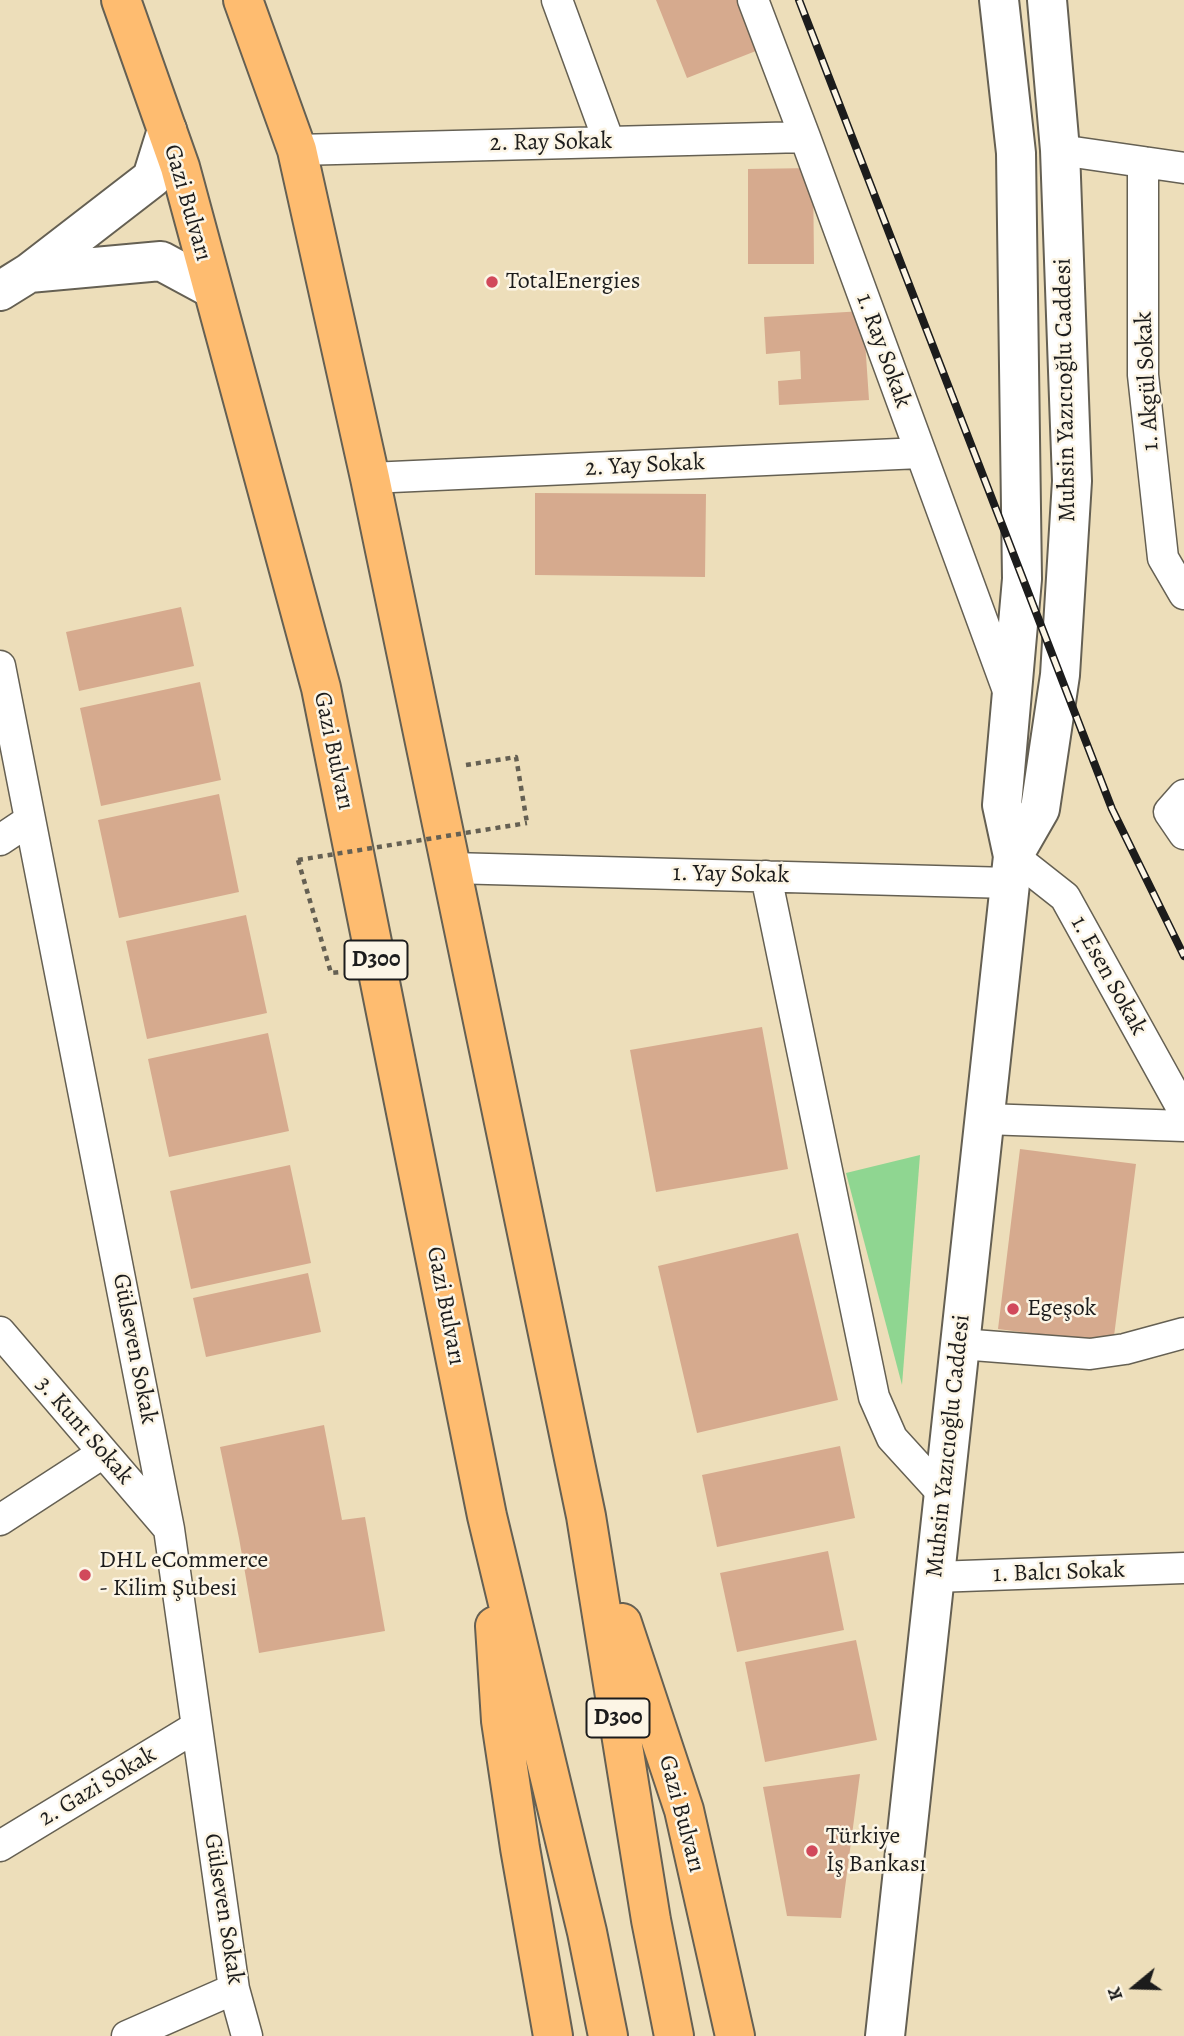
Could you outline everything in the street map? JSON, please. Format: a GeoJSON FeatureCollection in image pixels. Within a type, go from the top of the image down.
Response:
{"type":"FeatureCollection","features":[{"type":"Feature","properties":{"kind":"highway","name":"Gazi Bulvarı"},"geometry":{"type":"LineString","coordinates":[[121,0],[180,167],[321,688],[487,1516],[587,1932],[608,2036]]}},
{"type":"Feature","properties":{"kind":"highway","name":"Gazi Bulvarı"},"geometry":{"type":"LineString","coordinates":[[243,0],[297,150],[370,478],[586,1516],[651,1920],[674,2036]]}},
{"type":"Feature","properties":{"kind":"highway","name":"Gazi Bulvarı"},"geometry":{"type":"LineString","coordinates":[[487,1516],[501,1721],[553,2036]]}},
{"type":"Feature","properties":{"kind":"highway","name":"Gazi Bulvarı"},"geometry":{"type":"LineString","coordinates":[[586,1516],[684,1810],[735,2036]]}},
{"type":"Feature","properties":{"kind":"street"},"geometry":{"type":"LineString","coordinates":[[557,0],[609,142]]}},
{"type":"Feature","properties":{"kind":"street","name":"1. Ray Sokak"},"geometry":{"type":"LineString","coordinates":[[753,0],[1012,703]]}},
{"type":"Feature","properties":{"kind":"street","name":"Muhsin Yazıcıoğlu Caddesi"},"geometry":{"type":"LineString","coordinates":[[885,2036],[1012,869],[1002,805],[1022,579],[1016,153],[999,0]]}},
{"type":"Feature","properties":{"kind":"street","name":"Muhsin Yazıcıoğlu Caddesi"},"geometry":{"type":"LineString","coordinates":[[1012,869],[1040,809],[1060,675],[1072,481],[1060,149],[1046,0]]}},
{"type":"Feature","properties":{"kind":"street"},"geometry":{"type":"LineString","coordinates":[[15,282],[152,178],[166,130]]}},
{"type":"Feature","properties":{"kind":"street","name":"2. Ray Sokak"},"geometry":{"type":"LineString","coordinates":[[297,150],[805,137]]}},
{"type":"Feature","properties":{"kind":"street"},"geometry":{"type":"LineString","coordinates":[[1016,153],[1060,149],[1184,168]]}},
{"type":"Feature","properties":{"kind":"street","name":"1. Akgül Sokak"},"geometry":{"type":"LineString","coordinates":[[1143,162],[1143,375],[1163,558],[1184,594]]}},
{"type":"Feature","properties":{"kind":"street"},"geometry":{"type":"LineString","coordinates":[[15,282],[162,261],[211,288]]}},
{"type":"Feature","properties":{"kind":"street","name":"2. Yay Sokak"},"geometry":{"type":"LineString","coordinates":[[370,478],[920,453]]}},
{"type":"Feature","properties":{"kind":"street","name":"Gülseven Sokak"},"geometry":{"type":"LineString","coordinates":[[0,666],[169,1529],[234,1989],[247,2036]]}},
{"type":"Feature","properties":{"kind":"street"},"geometry":{"type":"LineString","coordinates":[[1184,794],[1169,812],[1184,834]]}},
{"type":"Feature","properties":{"kind":"street"},"geometry":{"type":"LineString","coordinates":[[0,840],[30,820]]}},
{"type":"Feature","properties":{"kind":"street","name":"1. Yay Sokak"},"geometry":{"type":"LineString","coordinates":[[451,868],[766,876],[1012,869]]}},
{"type":"Feature","properties":{"kind":"street","name":"1. Esen Sokak"},"geometry":{"type":"LineString","coordinates":[[1012,869],[1065,897],[1184,1112]]}},
{"type":"Feature","properties":{"kind":"street"},"geometry":{"type":"LineString","coordinates":[[766,876],[874,1397],[892,1438],[944,1495]]}},
{"type":"Feature","properties":{"kind":"street"},"geometry":{"type":"LineString","coordinates":[[985,1119],[1184,1126]]}},
{"type":"Feature","properties":{"kind":"street","name":"3. Kunt Sokak"},"geometry":{"type":"LineString","coordinates":[[0,1332],[169,1529]]}},
{"type":"Feature","properties":{"kind":"street"},"geometry":{"type":"LineString","coordinates":[[960,1345],[1090,1354],[1125,1349],[1184,1333]]}},
{"type":"Feature","properties":{"kind":"street"},"geometry":{"type":"LineString","coordinates":[[0,1520],[103,1452]]}},
{"type":"Feature","properties":{"kind":"street","name":"1. Balcı Sokak"},"geometry":{"type":"LineString","coordinates":[[935,1577],[1184,1568]]}},
{"type":"Feature","properties":{"kind":"street","name":"2. Gazi Sokak"},"geometry":{"type":"LineString","coordinates":[[0,1846],[196,1727]]}},
{"type":"Feature","properties":{"kind":"street"},"geometry":{"type":"LineString","coordinates":[[128,2036],[234,1989]]}},
{"type":"Feature","properties":{"kind":"path"},"geometry":{"type":"LineString","coordinates":[[377,968],[331,973],[298,860],[527,823],[516,757],[431,772]]}},
{"type":"Feature","properties":{"kind":"green space"},"geometry":{"type":"Polygon","coordinates":[[[920,1155],[902,1385],[846,1173],[920,1155]]]}},
{"type":"Feature","properties":{"kind":"building"},"geometry":{"type":"Polygon","coordinates":[[[656,0],[742,0],[761,49],[687,78],[656,0]]]}},
{"type":"Feature","properties":{"kind":"building"},"geometry":{"type":"Polygon","coordinates":[[[813,168],[814,264],[748,264],[748,169],[813,168]]]}},
{"type":"Feature","properties":{"kind":"building"},"geometry":{"type":"Polygon","coordinates":[[[863,311],[869,400],[779,405],[778,381],[801,379],[800,351],[766,354],[764,317],[863,311]]]}},
{"type":"Feature","properties":{"kind":"building"},"geometry":{"type":"Polygon","coordinates":[[[535,493],[706,494],[705,577],[535,575],[535,493]]]}},
{"type":"Feature","properties":{"kind":"building"},"geometry":{"type":"Polygon","coordinates":[[[181,607],[194,666],[79,691],[66,632],[181,607]]]}},
{"type":"Feature","properties":{"kind":"building"},"geometry":{"type":"Polygon","coordinates":[[[200,682],[221,780],[101,806],[80,708],[200,682]]]}},
{"type":"Feature","properties":{"kind":"building"},"geometry":{"type":"Polygon","coordinates":[[[219,794],[239,892],[119,918],[98,820],[219,794]]]}},
{"type":"Feature","properties":{"kind":"building"},"geometry":{"type":"Polygon","coordinates":[[[246,915],[267,1013],[147,1039],[126,941],[246,915]]]}},
{"type":"Feature","properties":{"kind":"building"},"geometry":{"type":"Polygon","coordinates":[[[762,1027],[788,1169],[656,1192],[630,1050],[762,1027]]]}},
{"type":"Feature","properties":{"kind":"building"},"geometry":{"type":"Polygon","coordinates":[[[268,1033],[289,1131],[169,1157],[148,1059],[268,1033]]]}},
{"type":"Feature","properties":{"kind":"building"},"geometry":{"type":"Polygon","coordinates":[[[1020,1149],[1136,1164],[1113,1344],[998,1329],[1020,1149]]]}},
{"type":"Feature","properties":{"kind":"building"},"geometry":{"type":"Polygon","coordinates":[[[290,1165],[311,1263],[191,1289],[170,1191],[290,1165]]]}},
{"type":"Feature","properties":{"kind":"building"},"geometry":{"type":"Polygon","coordinates":[[[798,1233],[838,1400],[697,1433],[658,1266],[798,1233]]]}},
{"type":"Feature","properties":{"kind":"building"},"geometry":{"type":"Polygon","coordinates":[[[308,1273],[321,1332],[206,1357],[193,1298],[308,1273]]]}},
{"type":"Feature","properties":{"kind":"building"},"geometry":{"type":"Polygon","coordinates":[[[324,1425],[342,1520],[365,1517],[385,1631],[259,1653],[220,1447],[324,1425]]]}},
{"type":"Feature","properties":{"kind":"building"},"geometry":{"type":"Polygon","coordinates":[[[840,1446],[855,1518],[717,1547],[702,1475],[840,1446]]]}},
{"type":"Feature","properties":{"kind":"building"},"geometry":{"type":"Polygon","coordinates":[[[828,1551],[844,1630],[737,1652],[720,1573],[828,1551]]]}},
{"type":"Feature","properties":{"kind":"building"},"geometry":{"type":"Polygon","coordinates":[[[856,1640],[877,1740],[765,1762],[745,1662],[856,1640]]]}},
{"type":"Feature","properties":{"kind":"building","name":"Türkiye İş Bankası"},"geometry":{"type":"Polygon","coordinates":[[[860,1774],[841,1918],[787,1916],[763,1787],[860,1774]]]}},
{"type":"Feature","properties":{"kind":"railway"},"geometry":{"type":"LineString","coordinates":[[799,0],[1112,809],[1184,956]]}},
{"type":"Feature","properties":{"kind":"place","name":"TotalEnergies"},"geometry":{"type":"Point","coordinates":[492,282]}},
{"type":"Feature","properties":{"kind":"place","name":"Egeşok"},"geometry":{"type":"Point","coordinates":[1013,1309]}},
{"type":"Feature","properties":{"kind":"place","name":"DHL eCommerce - Kilim Şubesi"},"geometry":{"type":"Point","coordinates":[85,1575]}},
{"type":"Feature","properties":{"kind":"place","name":"Türkiye İş Bankası"},"geometry":{"type":"Point","coordinates":[812,1851]}}]}
